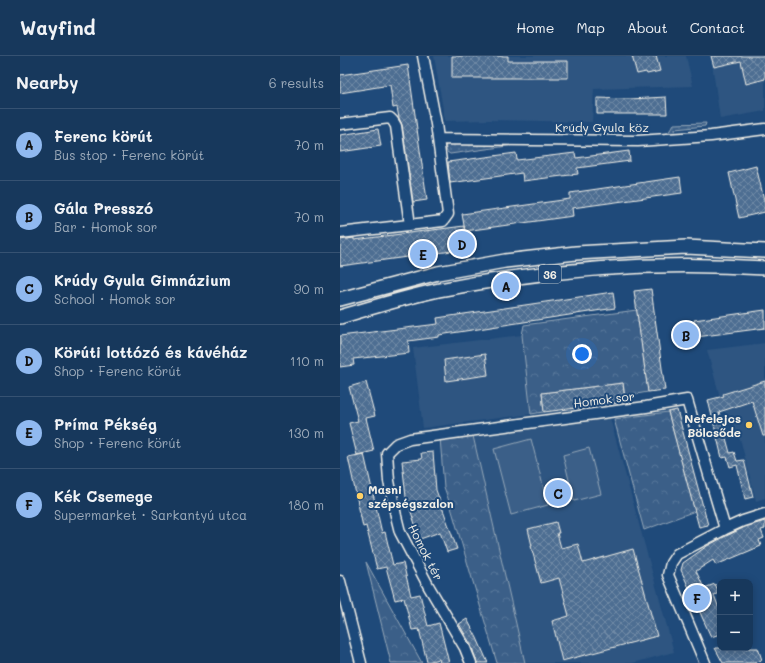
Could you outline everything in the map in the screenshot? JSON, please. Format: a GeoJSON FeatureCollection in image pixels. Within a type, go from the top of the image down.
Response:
{"type":"FeatureCollection","features":[{"type":"Feature","properties":{"kind":"main road","name":"36"},"geometry":{"type":"LineString","coordinates":[[340,299],[438,272],[505,261],[614,250],[686,247],[765,251]]}},
{"type":"Feature","properties":{"kind":"main road","name":"36"},"geometry":{"type":"LineString","coordinates":[[340,317],[372,307],[439,290],[486,282],[574,271],[686,265],[765,268]]}},
{"type":"Feature","properties":{"kind":"street"},"geometry":{"type":"LineString","coordinates":[[340,234],[444,221],[448,214],[438,138],[422,56]]}},
{"type":"Feature","properties":{"kind":"street"},"geometry":{"type":"LineString","coordinates":[[340,124],[390,118],[393,121],[396,126],[400,149],[410,225]]}},
{"type":"Feature","properties":{"kind":"street","name":"Krúdy Gyula köz"},"geometry":{"type":"LineString","coordinates":[[438,138],[638,141],[711,136],[765,129]]}},
{"type":"Feature","properties":{"kind":"street","name":"Homok sor"},"geometry":{"type":"LineString","coordinates":[[393,446],[410,439],[646,407],[687,400],[725,529]]}},
{"type":"Feature","properties":{"kind":"street","name":"Homok tér"},"geometry":{"type":"LineString","coordinates":[[393,446],[387,454],[386,462],[392,500],[400,532],[429,587],[465,648],[471,663]]}},
{"type":"Feature","properties":{"kind":"street"},"geometry":{"type":"LineString","coordinates":[[705,663],[668,575],[671,563],[676,554],[725,529],[765,514]]}},
{"type":"Feature","properties":{"kind":"street"},"geometry":{"type":"LineString","coordinates":[[340,581],[361,663]]}},
{"type":"Feature","properties":{"kind":"shaded area"},"geometry":{"type":"Polygon","coordinates":[[[434,56],[686,56],[693,86],[594,89],[592,122],[489,120],[445,121],[434,56]]]}},
{"type":"Feature","properties":{"kind":"shaded area"},"geometry":{"type":"Polygon","coordinates":[[[711,56],[765,56],[765,111],[720,119],[711,56]]]}},
{"type":"Feature","properties":{"kind":"shaded area"},"geometry":{"type":"Polygon","coordinates":[[[522,335],[531,414],[423,428],[413,348],[522,335]]]}},
{"type":"Feature","properties":{"kind":"shaded area","name":"Nefelejcs Bölcsőde"},"geometry":{"type":"Polygon","coordinates":[[[765,343],[765,498],[756,501],[741,442],[723,408],[707,350],[765,343]]]}},
{"type":"Feature","properties":{"kind":"shaded area"},"geometry":{"type":"Polygon","coordinates":[[[610,418],[674,652],[633,663],[525,663],[473,436],[610,418]]]}},
{"type":"Feature","properties":{"kind":"green space"},"geometry":{"type":"Polygon","coordinates":[[[706,123],[705,126],[675,129],[676,136],[669,135],[668,133],[674,124],[706,123]]]}},
{"type":"Feature","properties":{"kind":"green space"},"geometry":{"type":"Polygon","coordinates":[[[449,143],[515,145],[450,154],[447,152],[445,145],[449,143]]]}},
{"type":"Feature","properties":{"kind":"green space"},"geometry":{"type":"Polygon","coordinates":[[[637,310],[648,392],[625,396],[623,383],[542,393],[544,412],[531,414],[522,335],[524,325],[637,310]]]}},
{"type":"Feature","properties":{"kind":"green space"},"geometry":{"type":"Polygon","coordinates":[[[668,412],[695,511],[644,530],[614,419],[668,412]]]}},
{"type":"Feature","properties":{"kind":"green space"},"geometry":{"type":"Polygon","coordinates":[[[473,436],[525,663],[497,663],[444,487],[440,438],[473,436]]]}},
{"type":"Feature","properties":{"kind":"green space"},"geometry":{"type":"Polygon","coordinates":[[[531,439],[548,505],[511,515],[494,449],[531,439]]]}},
{"type":"Feature","properties":{"kind":"green space"},"geometry":{"type":"Polygon","coordinates":[[[589,448],[601,494],[574,501],[563,455],[589,448]]]}},
{"type":"Feature","properties":{"kind":"green space"},"geometry":{"type":"Polygon","coordinates":[[[366,562],[422,663],[391,663],[366,562]]]}},
{"type":"Feature","properties":{"kind":"building"},"geometry":{"type":"Polygon","coordinates":[[[452,56],[508,56],[508,61],[568,61],[568,78],[452,78],[452,56]]]}},
{"type":"Feature","properties":{"kind":"building"},"geometry":{"type":"Polygon","coordinates":[[[632,56],[656,56],[660,71],[647,74],[646,72],[637,74],[632,56]]]}},
{"type":"Feature","properties":{"kind":"building"},"geometry":{"type":"Polygon","coordinates":[[[711,56],[765,56],[765,79],[746,84],[741,61],[714,67],[711,56]]]}},
{"type":"Feature","properties":{"kind":"building"},"geometry":{"type":"Polygon","coordinates":[[[408,65],[427,200],[413,202],[402,125],[397,107],[393,108],[390,85],[340,93],[340,75],[408,65]]]}},
{"type":"Feature","properties":{"kind":"building"},"geometry":{"type":"Polygon","coordinates":[[[666,97],[667,114],[597,114],[597,98],[630,99],[666,97]]]}},
{"type":"Feature","properties":{"kind":"building"},"geometry":{"type":"Polygon","coordinates":[[[378,129],[381,146],[340,152],[340,135],[378,129]]]}},
{"type":"Feature","properties":{"kind":"building"},"geometry":{"type":"Polygon","coordinates":[[[629,151],[630,161],[577,168],[578,174],[523,181],[522,173],[450,183],[448,162],[516,153],[517,160],[575,153],[576,158],[629,151]]]}},
{"type":"Feature","properties":{"kind":"building"},"geometry":{"type":"Polygon","coordinates":[[[756,166],[765,204],[765,212],[739,218],[729,173],[756,166]]]}},
{"type":"Feature","properties":{"kind":"building"},"geometry":{"type":"Polygon","coordinates":[[[680,177],[682,193],[572,208],[573,216],[465,231],[462,214],[570,199],[570,193],[680,177]]]}},
{"type":"Feature","properties":{"kind":"building"},"geometry":{"type":"Polygon","coordinates":[[[464,226],[467,249],[340,266],[340,240],[354,238],[354,240],[464,226]]]}},
{"type":"Feature","properties":{"kind":"building"},"geometry":{"type":"Polygon","coordinates":[[[651,289],[665,390],[648,392],[634,291],[651,289]]]}},
{"type":"Feature","properties":{"kind":"building"},"geometry":{"type":"Polygon","coordinates":[[[613,292],[615,308],[408,341],[409,353],[353,359],[354,365],[340,367],[340,336],[438,324],[437,318],[613,292]]]}},
{"type":"Feature","properties":{"kind":"building"},"geometry":{"type":"Polygon","coordinates":[[[765,310],[765,328],[696,337],[694,320],[765,310]]]}},
{"type":"Feature","properties":{"kind":"building"},"geometry":{"type":"Polygon","coordinates":[[[485,354],[488,375],[446,381],[444,360],[485,354]]]}},
{"type":"Feature","properties":{"kind":"building"},"geometry":{"type":"Polygon","coordinates":[[[765,381],[765,436],[763,436],[752,401],[719,412],[730,453],[734,452],[737,461],[744,460],[753,497],[745,499],[737,465],[730,467],[727,457],[722,458],[708,400],[724,396],[723,394],[765,381]]]}},
{"type":"Feature","properties":{"kind":"building"},"geometry":{"type":"Polygon","coordinates":[[[366,382],[375,416],[366,418],[374,451],[357,455],[349,423],[358,421],[349,387],[366,382]]]}},
{"type":"Feature","properties":{"kind":"building"},"geometry":{"type":"Polygon","coordinates":[[[623,383],[625,402],[544,412],[542,393],[623,383]]]}},
{"type":"Feature","properties":{"kind":"building"},"geometry":{"type":"Polygon","coordinates":[[[677,410],[708,525],[699,527],[668,412],[677,410]]]}},
{"type":"Feature","properties":{"kind":"building"},"geometry":{"type":"Polygon","coordinates":[[[433,452],[436,490],[457,549],[447,552],[440,532],[420,539],[406,497],[402,461],[422,459],[421,453],[433,452]]]}},
{"type":"Feature","properties":{"kind":"building"},"geometry":{"type":"Polygon","coordinates":[[[364,454],[382,533],[385,532],[393,565],[403,563],[411,596],[420,594],[428,626],[439,623],[449,663],[440,663],[439,659],[427,662],[419,629],[412,630],[404,598],[395,600],[386,567],[377,569],[366,526],[363,527],[348,457],[364,454]]]}},
{"type":"Feature","properties":{"kind":"building"},"geometry":{"type":"Polygon","coordinates":[[[765,521],[765,529],[761,530],[764,538],[759,540],[761,546],[716,565],[713,560],[696,571],[704,588],[715,584],[717,588],[717,594],[714,595],[717,603],[717,635],[711,637],[681,570],[683,563],[707,546],[745,527],[765,521]]]}},
{"type":"Feature","properties":{"kind":"building"},"geometry":{"type":"Polygon","coordinates":[[[556,522],[561,548],[578,544],[583,563],[633,549],[657,636],[562,661],[552,621],[569,616],[559,578],[541,583],[528,529],[556,522]]]}},
{"type":"Feature","properties":{"kind":"building"},"geometry":{"type":"Polygon","coordinates":[[[467,619],[488,663],[477,663],[471,645],[459,624],[467,619]]]}},
{"type":"Feature","properties":{"kind":"building"},"geometry":{"type":"Polygon","coordinates":[[[715,648],[717,648],[717,651],[753,651],[753,648],[758,648],[762,660],[754,663],[723,663],[715,648]]]}},
{"type":"Feature","properties":{"kind":"place","name":"Körúti lottózó és kávéház"},"geometry":{"type":"Point","coordinates":[462,244]}},
{"type":"Feature","properties":{"kind":"place","name":"Príma Pékség"},"geometry":{"type":"Point","coordinates":[423,254]}},
{"type":"Feature","properties":{"kind":"place","name":"Ferenc körút"},"geometry":{"type":"Point","coordinates":[506,286]}},
{"type":"Feature","properties":{"kind":"place","name":"Gála Presszó"},"geometry":{"type":"Point","coordinates":[686,335]}},
{"type":"Feature","properties":{"kind":"place","name":"Nefelejcs Bölcsőde"},"geometry":{"type":"Point","coordinates":[749,425]}},
{"type":"Feature","properties":{"kind":"place","name":"Krúdy Gyula Gimnázium"},"geometry":{"type":"Point","coordinates":[558,493]}},
{"type":"Feature","properties":{"kind":"place","name":"Masni szépségszalon"},"geometry":{"type":"Point","coordinates":[360,496]}},
{"type":"Feature","properties":{"kind":"place","name":"Kék Csemege"},"geometry":{"type":"Point","coordinates":[697,598]}}]}
